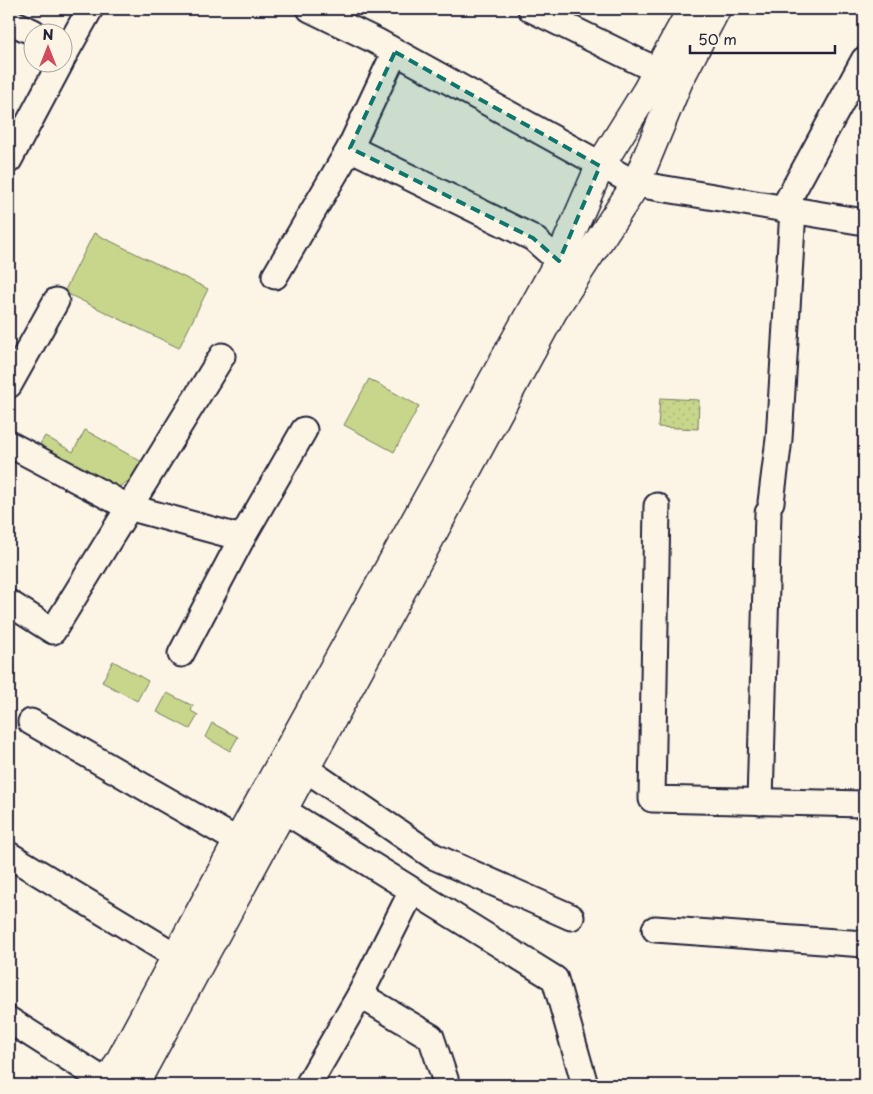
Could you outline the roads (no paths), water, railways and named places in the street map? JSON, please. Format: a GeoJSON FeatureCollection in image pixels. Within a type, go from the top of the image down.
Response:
{"type":"FeatureCollection","features":[{"type":"Feature","properties":{"kind":"main road"},"geometry":{"type":"LineString","coordinates":[[117,1084],[176,956],[559,261],[600,166],[658,71],[692,9]]}},
{"type":"Feature","properties":{"kind":"main road"},"geometry":{"type":"LineString","coordinates":[[117,1084],[283,810],[553,311],[636,184],[679,80],[716,9]]}},
{"type":"Feature","properties":{"kind":"street"},"geometry":{"type":"LineString","coordinates":[[72,40],[90,9]]}},
{"type":"Feature","properties":{"kind":"street"},"geometry":{"type":"LineString","coordinates":[[310,9],[395,52],[600,166],[636,184],[864,222]]}},
{"type":"Feature","properties":{"kind":"street"},"geometry":{"type":"LineString","coordinates":[[531,9],[658,71]]}},
{"type":"Feature","properties":{"kind":"street"},"geometry":{"type":"LineString","coordinates":[[9,21],[22,27]]}},
{"type":"Feature","properties":{"kind":"street"},"geometry":{"type":"LineString","coordinates":[[275,276],[350,148],[395,52]]}},
{"type":"Feature","properties":{"kind":"street"},"geometry":{"type":"LineString","coordinates":[[760,802],[770,507],[779,439],[788,209],[864,60]]}},
{"type":"Feature","properties":{"kind":"street"},"geometry":{"type":"LineString","coordinates":[[9,160],[54,72]]}},
{"type":"Feature","properties":{"kind":"street"},"geometry":{"type":"LineString","coordinates":[[350,148],[533,238],[559,261]]}},
{"type":"Feature","properties":{"kind":"street"},"geometry":{"type":"LineString","coordinates":[[9,385],[56,301]]}},
{"type":"Feature","properties":{"kind":"street"},"geometry":{"type":"LineString","coordinates":[[9,602],[53,631],[222,356]]}},
{"type":"Feature","properties":{"kind":"street"},"geometry":{"type":"LineString","coordinates":[[181,654],[242,538],[304,430]]}},
{"type":"Feature","properties":{"kind":"street"},"geometry":{"type":"LineString","coordinates":[[9,444],[128,507],[242,538]]}},
{"type":"Feature","properties":{"kind":"street"},"geometry":{"type":"LineString","coordinates":[[657,506],[652,799],[864,804]]}},
{"type":"Feature","properties":{"kind":"street"},"geometry":{"type":"LineString","coordinates":[[32,722],[238,842]]}},
{"type":"Feature","properties":{"kind":"street"},"geometry":{"type":"LineString","coordinates":[[306,769],[433,856],[571,917]]}},
{"type":"Feature","properties":{"kind":"street"},"geometry":{"type":"LineString","coordinates":[[283,810],[555,979],[585,1085]]}},
{"type":"Feature","properties":{"kind":"street"},"geometry":{"type":"LineString","coordinates":[[9,855],[176,956]]}},
{"type":"Feature","properties":{"kind":"street"},"geometry":{"type":"LineString","coordinates":[[308,1085],[360,995],[412,891]]}},
{"type":"Feature","properties":{"kind":"street"},"geometry":{"type":"LineString","coordinates":[[655,930],[864,944]]}},
{"type":"Feature","properties":{"kind":"street"},"geometry":{"type":"LineString","coordinates":[[360,995],[431,1037],[447,1085]]}},
{"type":"Feature","properties":{"kind":"street"},"geometry":{"type":"LineString","coordinates":[[9,1020],[117,1084]]}}]}
